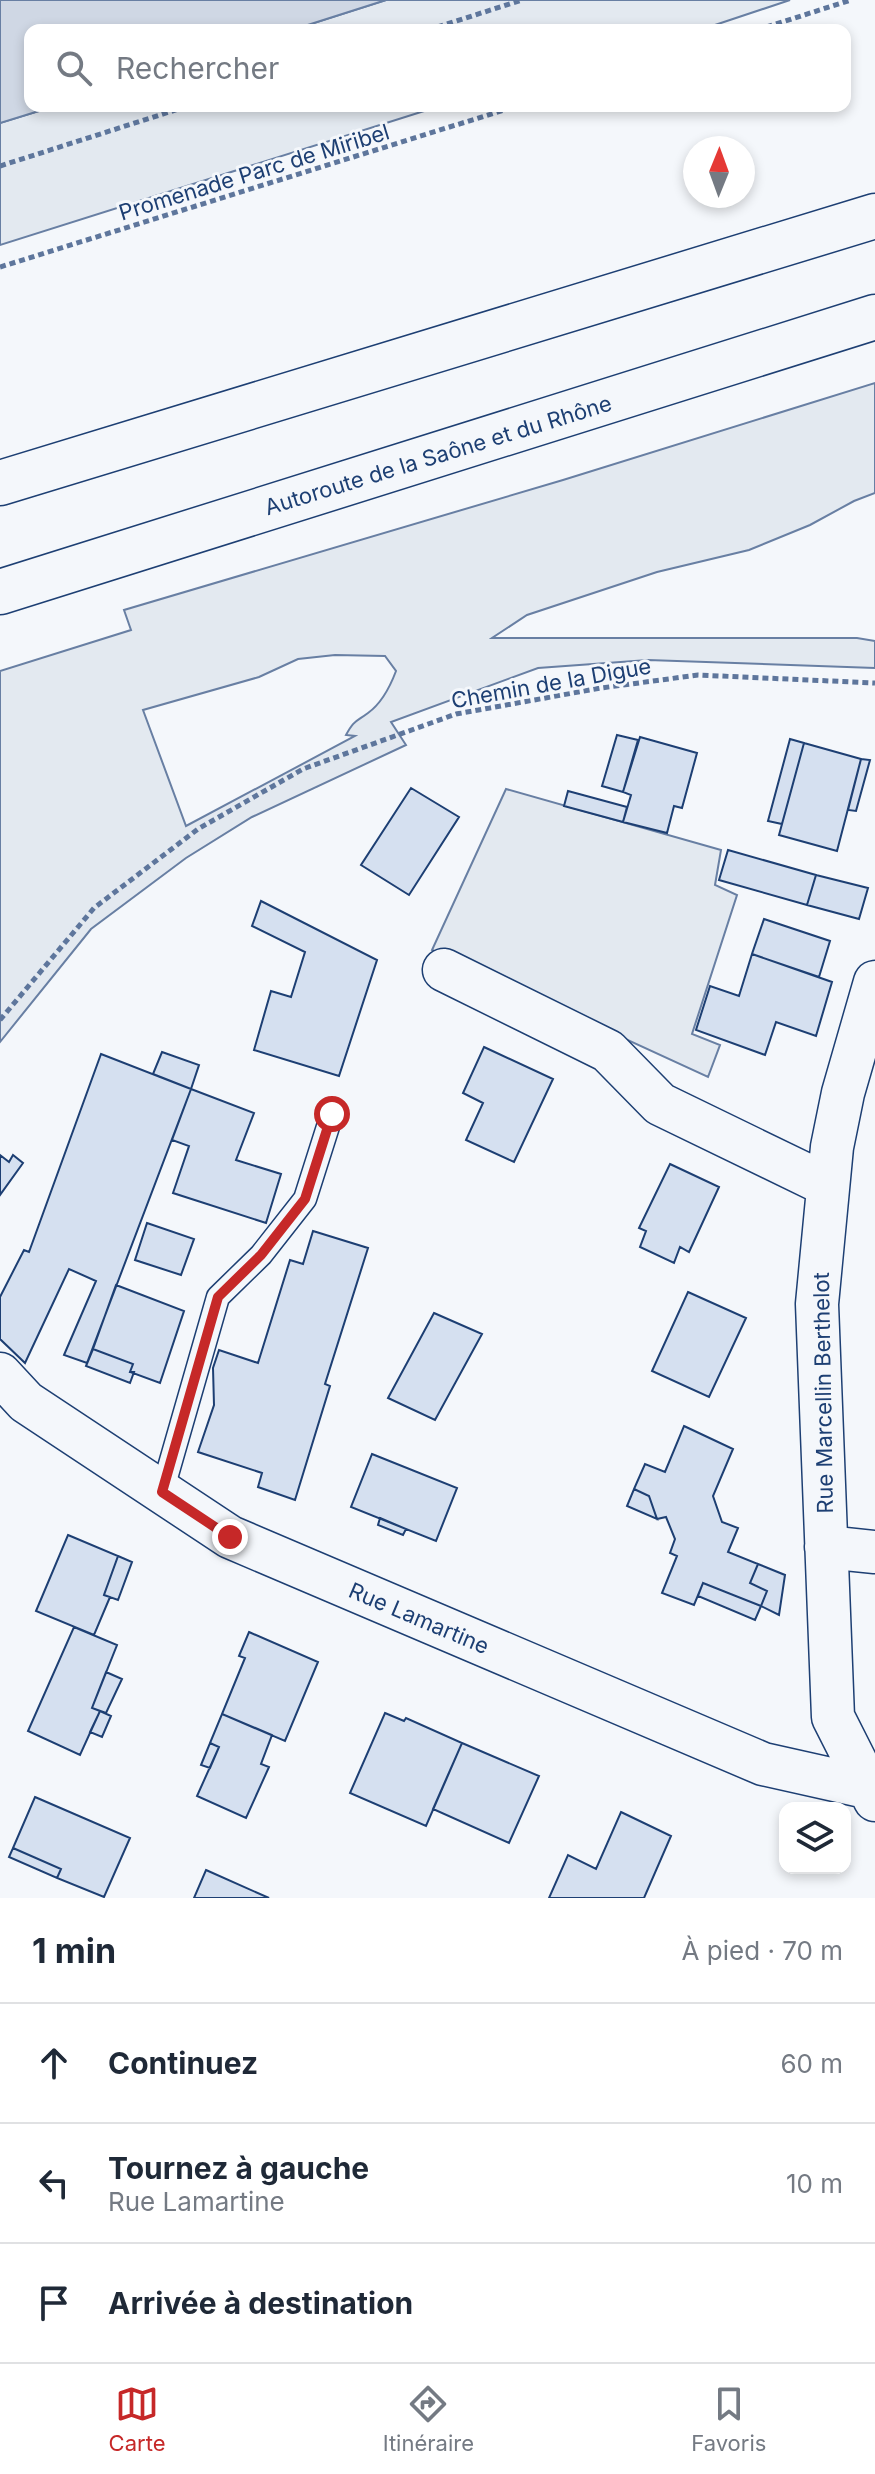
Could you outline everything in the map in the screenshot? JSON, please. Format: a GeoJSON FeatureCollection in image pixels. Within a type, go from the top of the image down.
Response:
{"type":"FeatureCollection","features":[{"type":"Feature","properties":{"kind":"highway"},"geometry":{"type":"LineString","coordinates":[[0,483],[875,216]]}},
{"type":"Feature","properties":{"kind":"highway","name":"Autoroute de la Saône et du Rhône"},"geometry":{"type":"LineString","coordinates":[[0,592],[875,317]]}},
{"type":"Feature","properties":{"kind":"street"},"geometry":{"type":"LineString","coordinates":[[444,970],[608,1051],[660,1104],[827,1185]]}},
{"type":"Feature","properties":{"kind":"street","name":"Rue Marcellin Berthelot"},"geometry":{"type":"LineString","coordinates":[[873,1792],[833,1717],[817,1304],[832,1147],[859,1095],[875,982]]}},
{"type":"Feature","properties":{"kind":"street","name":"Rue Lamartine"},"geometry":{"type":"LineString","coordinates":[[0,1374],[26,1402],[230,1537],[763,1764],[873,1792]]}},
{"type":"Feature","properties":{"kind":"street"},"geometry":{"type":"LineString","coordinates":[[826,1547],[875,1552]]}},
{"type":"Feature","properties":{"kind":"lane"},"geometry":{"type":"LineString","coordinates":[[162,1492],[218,1297],[261,1255],[305,1199],[332,1114]]}},
{"type":"Feature","properties":{"kind":"path"},"geometry":{"type":"LineString","coordinates":[[447,24],[522,0]]}},
{"type":"Feature","properties":{"kind":"path"},"geometry":{"type":"LineString","coordinates":[[776,24],[851,0]]}},
{"type":"Feature","properties":{"kind":"path"},"geometry":{"type":"LineString","coordinates":[[0,166],[169,112]]}},
{"type":"Feature","properties":{"kind":"path","name":"Promenade Parc de Miribel"},"geometry":{"type":"LineString","coordinates":[[0,267],[498,112]]}},
{"type":"Feature","properties":{"kind":"path","name":"Chemin de la Digue"},"geometry":{"type":"LineString","coordinates":[[0,1020],[94,908],[198,829],[303,769],[456,714],[601,688],[698,675],[875,683]]}},
{"type":"Feature","properties":{"kind":"shaded area"},"geometry":{"type":"Polygon","coordinates":[[[0,0],[386,0],[311,24],[24,24],[24,112],[36,112],[0,123],[0,0]]]}},
{"type":"Feature","properties":{"kind":"shaded area"},"geometry":{"type":"Polygon","coordinates":[[[386,0],[790,0],[718,24],[311,24],[386,0]]]}},
{"type":"Feature","properties":{"kind":"shaded area"},"geometry":{"type":"Polygon","coordinates":[[[36,112],[421,112],[0,245],[0,123],[36,112]]]}},
{"type":"Feature","properties":{"kind":"shaded area"},"geometry":{"type":"Polygon","coordinates":[[[875,383],[875,493],[749,550],[657,572],[527,615],[492,638],[857,638],[875,641],[875,668],[648,660],[538,668],[391,722],[406,745],[252,817],[186,858],[91,929],[0,1042],[0,671],[131,630],[124,610],[563,480],[875,383]],[[335,655],[298,659],[259,677],[143,710],[186,826],[355,736],[346,735],[353,724],[381,700],[396,671],[385,656],[335,655]]]}},
{"type":"Feature","properties":{"kind":"shaded area"},"geometry":{"type":"Polygon","coordinates":[[[506,789],[721,850],[715,885],[737,895],[692,1034],[720,1045],[708,1077],[432,950],[506,789]]]}},
{"type":"Feature","properties":{"kind":"building"},"geometry":{"type":"Polygon","coordinates":[[[617,735],[638,740],[623,792],[602,786],[617,735]]]}},
{"type":"Feature","properties":{"kind":"building"},"geometry":{"type":"Polygon","coordinates":[[[640,737],[697,753],[682,808],[674,806],[667,833],[623,822],[631,795],[623,792],[640,737]]]}},
{"type":"Feature","properties":{"kind":"building"},"geometry":{"type":"Polygon","coordinates":[[[790,739],[804,743],[782,824],[768,821],[790,739]]]}},
{"type":"Feature","properties":{"kind":"building"},"geometry":{"type":"Polygon","coordinates":[[[804,743],[861,759],[837,851],[779,835],[804,743]]]}},
{"type":"Feature","properties":{"kind":"building"},"geometry":{"type":"Polygon","coordinates":[[[861,759],[870,760],[856,811],[848,810],[861,759]]]}},
{"type":"Feature","properties":{"kind":"building"},"geometry":{"type":"Polygon","coordinates":[[[411,788],[459,817],[409,895],[361,865],[411,788]]]}},
{"type":"Feature","properties":{"kind":"building"},"geometry":{"type":"Polygon","coordinates":[[[568,791],[627,807],[623,822],[564,806],[568,791]]]}},
{"type":"Feature","properties":{"kind":"building"},"geometry":{"type":"Polygon","coordinates":[[[728,850],[816,875],[807,905],[719,880],[728,850]]]}},
{"type":"Feature","properties":{"kind":"building"},"geometry":{"type":"Polygon","coordinates":[[[816,875],[868,888],[859,919],[807,905],[816,875]]]}},
{"type":"Feature","properties":{"kind":"building"},"geometry":{"type":"Polygon","coordinates":[[[261,901],[377,960],[339,1076],[254,1050],[271,991],[291,997],[305,952],[252,926],[261,901]]]}},
{"type":"Feature","properties":{"kind":"building"},"geometry":{"type":"Polygon","coordinates":[[[764,919],[830,941],[819,977],[752,954],[764,919]]]}},
{"type":"Feature","properties":{"kind":"building"},"geometry":{"type":"Polygon","coordinates":[[[752,954],[832,982],[816,1036],[776,1022],[765,1055],[696,1030],[710,986],[739,996],[752,954]]]}},
{"type":"Feature","properties":{"kind":"building"},"geometry":{"type":"Polygon","coordinates":[[[484,1047],[553,1079],[514,1162],[466,1140],[483,1103],[463,1093],[484,1047]]]}},
{"type":"Feature","properties":{"kind":"building"},"geometry":{"type":"Polygon","coordinates":[[[162,1052],[199,1065],[191,1089],[153,1074],[162,1052]]]}},
{"type":"Feature","properties":{"kind":"building"},"geometry":{"type":"Polygon","coordinates":[[[101,1054],[191,1089],[87,1363],[64,1355],[96,1281],[69,1269],[25,1363],[0,1339],[0,1297],[24,1250],[29,1252],[101,1054]]]}},
{"type":"Feature","properties":{"kind":"building"},"geometry":{"type":"Polygon","coordinates":[[[191,1089],[254,1113],[236,1160],[281,1174],[266,1223],[173,1193],[189,1146],[172,1140],[191,1089]]]}},
{"type":"Feature","properties":{"kind":"building"},"geometry":{"type":"Polygon","coordinates":[[[0,1155],[9,1162],[13,1155],[23,1163],[0,1195],[0,1155]]]}},
{"type":"Feature","properties":{"kind":"building"},"geometry":{"type":"Polygon","coordinates":[[[670,1164],[719,1187],[689,1252],[680,1247],[674,1263],[640,1247],[646,1231],[639,1228],[670,1164]]]}},
{"type":"Feature","properties":{"kind":"building"},"geometry":{"type":"Polygon","coordinates":[[[147,1223],[194,1239],[181,1275],[135,1260],[147,1223]]]}},
{"type":"Feature","properties":{"kind":"building"},"geometry":{"type":"Polygon","coordinates":[[[313,1231],[368,1248],[325,1384],[330,1386],[295,1500],[258,1487],[262,1473],[198,1452],[214,1405],[213,1368],[219,1350],[258,1363],[290,1260],[303,1264],[313,1231]]]}},
{"type":"Feature","properties":{"kind":"building"},"geometry":{"type":"Polygon","coordinates":[[[116,1285],[184,1311],[160,1383],[130,1372],[133,1364],[93,1349],[116,1285]]]}},
{"type":"Feature","properties":{"kind":"building"},"geometry":{"type":"Polygon","coordinates":[[[688,1292],[746,1318],[709,1397],[652,1371],[688,1292]]]}},
{"type":"Feature","properties":{"kind":"building"},"geometry":{"type":"Polygon","coordinates":[[[434,1313],[482,1334],[435,1420],[388,1398],[434,1313]]]}},
{"type":"Feature","properties":{"kind":"building"},"geometry":{"type":"Polygon","coordinates":[[[93,1349],[133,1364],[130,1383],[86,1366],[93,1349]]]}},
{"type":"Feature","properties":{"kind":"building"},"geometry":{"type":"Polygon","coordinates":[[[684,1426],[733,1449],[713,1496],[722,1522],[738,1528],[728,1552],[758,1564],[750,1583],[767,1591],[761,1606],[703,1583],[694,1605],[662,1593],[677,1556],[670,1553],[675,1539],[666,1517],[657,1519],[649,1496],[634,1489],[645,1464],[665,1472],[684,1426]]]}},
{"type":"Feature","properties":{"kind":"building"},"geometry":{"type":"Polygon","coordinates":[[[372,1454],[457,1488],[436,1541],[351,1507],[372,1454]]]}},
{"type":"Feature","properties":{"kind":"building"},"geometry":{"type":"Polygon","coordinates":[[[634,1489],[649,1496],[657,1519],[627,1506],[634,1489]]]}},
{"type":"Feature","properties":{"kind":"building"},"geometry":{"type":"Polygon","coordinates":[[[380,1518],[406,1529],[403,1535],[378,1525],[380,1518]]]}},
{"type":"Feature","properties":{"kind":"building"},"geometry":{"type":"Polygon","coordinates":[[[68,1535],[118,1556],[104,1595],[110,1597],[94,1635],[36,1611],[68,1535]]]}},
{"type":"Feature","properties":{"kind":"building"},"geometry":{"type":"Polygon","coordinates":[[[118,1556],[132,1562],[118,1600],[104,1595],[118,1556]]]}},
{"type":"Feature","properties":{"kind":"building"},"geometry":{"type":"Polygon","coordinates":[[[758,1564],[785,1575],[779,1615],[761,1606],[767,1591],[750,1583],[758,1564]]]}},
{"type":"Feature","properties":{"kind":"building"},"geometry":{"type":"Polygon","coordinates":[[[703,1583],[761,1606],[755,1620],[698,1596],[703,1583]]]}},
{"type":"Feature","properties":{"kind":"building"},"geometry":{"type":"Polygon","coordinates":[[[74,1627],[117,1645],[92,1708],[100,1711],[80,1755],[28,1731],[74,1627]]]}},
{"type":"Feature","properties":{"kind":"building"},"geometry":{"type":"Polygon","coordinates":[[[249,1632],[318,1662],[285,1741],[222,1714],[245,1658],[239,1656],[249,1632]]]}},
{"type":"Feature","properties":{"kind":"building"},"geometry":{"type":"Polygon","coordinates":[[[106,1672],[122,1679],[106,1713],[92,1708],[106,1672]]]}},
{"type":"Feature","properties":{"kind":"building"},"geometry":{"type":"Polygon","coordinates":[[[100,1711],[111,1716],[102,1737],[90,1732],[100,1711]]]}},
{"type":"Feature","properties":{"kind":"building"},"geometry":{"type":"Polygon","coordinates":[[[385,1713],[404,1721],[406,1718],[462,1743],[426,1826],[350,1793],[385,1713]]]}},
{"type":"Feature","properties":{"kind":"building"},"geometry":{"type":"Polygon","coordinates":[[[222,1714],[272,1735],[261,1764],[269,1767],[246,1818],[197,1796],[219,1747],[210,1743],[222,1714]]]}},
{"type":"Feature","properties":{"kind":"building"},"geometry":{"type":"Polygon","coordinates":[[[210,1743],[219,1747],[210,1768],[201,1765],[210,1743]]]}},
{"type":"Feature","properties":{"kind":"building"},"geometry":{"type":"Polygon","coordinates":[[[462,1743],[539,1776],[509,1843],[433,1809],[462,1743]]]}},
{"type":"Feature","properties":{"kind":"building"},"geometry":{"type":"Polygon","coordinates":[[[35,1797],[130,1838],[104,1897],[57,1878],[61,1869],[13,1848],[35,1797]]]}},
{"type":"Feature","properties":{"kind":"building"},"geometry":{"type":"Polygon","coordinates":[[[621,1812],[671,1836],[644,1898],[549,1898],[568,1855],[596,1869],[621,1812]]]}},
{"type":"Feature","properties":{"kind":"building"},"geometry":{"type":"Polygon","coordinates":[[[13,1848],[61,1869],[57,1878],[9,1857],[13,1848]]]}},
{"type":"Feature","properties":{"kind":"building"},"geometry":{"type":"Polygon","coordinates":[[[206,1870],[269,1898],[194,1898],[206,1870]]]}},
{"type":"Feature","properties":{"kind":"route"},"geometry":{"type":"LineString","coordinates":[[230,1537],[162,1492],[218,1297],[261,1255],[305,1199],[332,1114]]}}]}
